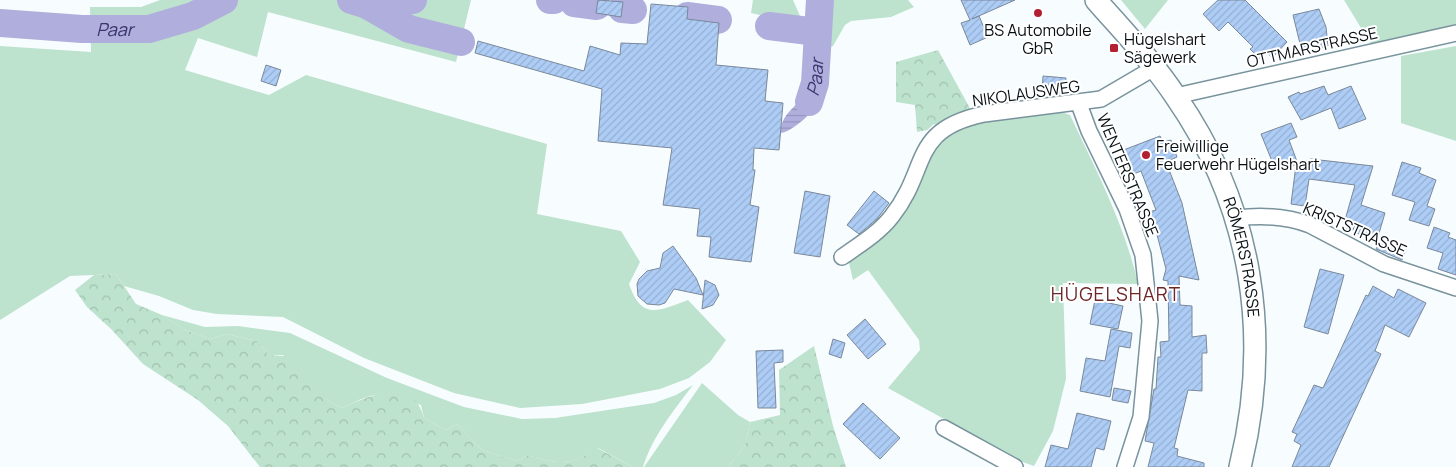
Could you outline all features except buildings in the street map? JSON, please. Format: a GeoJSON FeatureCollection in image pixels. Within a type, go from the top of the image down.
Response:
{"type":"FeatureCollection","features":[{"type":"Feature","properties":{"kind":"main road","name":"RÖMERSTRASSE"},"geometry":{"type":"LineString","coordinates":[[1096,0],[1176,96],[1206,144],[1228,191],[1237,218],[1246,254],[1256,353],[1247,437],[1240,467]]}},
{"type":"Feature","properties":{"kind":"street","name":"OTTMARSTRASSE"},"geometry":{"type":"LineString","coordinates":[[1176,96],[1456,33]]}},
{"type":"Feature","properties":{"kind":"street","name":"NIKOLAUSWEG"},"geometry":{"type":"LineString","coordinates":[[842,257],[875,234],[892,217],[907,194],[930,141],[940,131],[970,117],[984,114],[1079,104],[1102,99],[1154,68]]}},
{"type":"Feature","properties":{"kind":"street","name":"WENTERSTRASSE"},"geometry":{"type":"LineString","coordinates":[[1079,104],[1089,130],[1127,208],[1143,255],[1150,321],[1141,417],[1125,467]]}},
{"type":"Feature","properties":{"kind":"street","name":"KRISTSTRASSE"},"geometry":{"type":"LineString","coordinates":[[1237,218],[1271,216],[1297,220],[1384,264],[1456,288]]}},
{"type":"Feature","properties":{"kind":"street"},"geometry":{"type":"LineString","coordinates":[[944,428],[1015,467]]}},
{"type":"Feature","properties":{"kind":"green space"},"geometry":{"type":"Polygon","coordinates":[[[160,0],[471,0],[456,62],[268,12],[257,57],[198,38],[185,70],[269,95],[306,75],[547,144],[537,214],[621,231],[640,262],[629,284],[639,304],[652,310],[660,310],[688,300],[726,340],[710,362],[689,378],[660,389],[582,404],[520,408],[454,393],[364,358],[283,317],[217,314],[193,310],[159,296],[124,286],[116,274],[70,276],[0,320],[0,46],[91,52],[90,7],[141,7],[160,0]]]}},
{"type":"Feature","properties":{"kind":"green space"},"geometry":{"type":"Polygon","coordinates":[[[753,0],[793,0],[804,25],[751,13],[753,0]]]}},
{"type":"Feature","properties":{"kind":"green space"},"geometry":{"type":"Polygon","coordinates":[[[834,0],[908,0],[914,7],[891,17],[851,21],[845,25],[833,46],[822,49],[823,25],[832,12],[834,0]]]}},
{"type":"Feature","properties":{"kind":"green space"},"geometry":{"type":"Polygon","coordinates":[[[1121,0],[1168,0],[1145,29],[1121,0]]]}},
{"type":"Feature","properties":{"kind":"green space"},"geometry":{"type":"Polygon","coordinates":[[[1344,0],[1456,0],[1456,24],[1372,46],[1344,0]]]}},
{"type":"Feature","properties":{"kind":"green space"},"geometry":{"type":"Polygon","coordinates":[[[1456,46],[1456,141],[1401,123],[1401,56],[1456,46]]]}},
{"type":"Feature","properties":{"kind":"green space"},"geometry":{"type":"Polygon","coordinates":[[[938,50],[972,112],[936,126],[934,124],[927,130],[917,132],[915,105],[896,102],[896,62],[938,50]]]}},
{"type":"Feature","properties":{"kind":"green space"},"geometry":{"type":"Polygon","coordinates":[[[1061,112],[1070,115],[1100,177],[1126,240],[1138,284],[1063,283],[1066,379],[1053,431],[1034,466],[1020,461],[888,388],[920,350],[919,340],[868,270],[853,280],[848,259],[887,231],[927,159],[946,137],[970,123],[1061,112]]]}},
{"type":"Feature","properties":{"kind":"green space"},"geometry":{"type":"Polygon","coordinates":[[[116,274],[136,304],[162,315],[185,330],[210,339],[226,334],[257,341],[269,355],[297,357],[303,376],[312,389],[342,408],[377,394],[401,393],[410,397],[418,405],[424,418],[446,430],[457,424],[482,450],[517,461],[527,455],[564,462],[572,461],[597,448],[633,467],[260,467],[228,426],[198,400],[143,364],[111,329],[87,307],[75,290],[94,275],[116,274]]]}},
{"type":"Feature","properties":{"kind":"green space"},"geometry":{"type":"Polygon","coordinates":[[[162,315],[205,327],[238,326],[290,333],[387,378],[464,407],[522,419],[555,418],[654,403],[676,395],[693,385],[658,434],[643,467],[633,467],[598,448],[572,461],[556,462],[527,455],[517,461],[482,450],[457,424],[446,430],[424,418],[421,405],[398,397],[381,394],[373,395],[342,408],[315,393],[283,355],[269,355],[257,341],[226,334],[210,339],[185,330],[162,315]]]}},
{"type":"Feature","properties":{"kind":"green space"},"geometry":{"type":"Polygon","coordinates":[[[814,346],[833,426],[846,467],[728,467],[745,445],[750,422],[780,415],[779,370],[814,346]]]}},
{"type":"Feature","properties":{"kind":"green space"},"geometry":{"type":"Polygon","coordinates":[[[702,383],[738,415],[750,422],[745,445],[728,467],[644,467],[702,383]]]}},
{"type":"Feature","properties":{"kind":"water"},"geometry":{"type":"Polygon","coordinates":[[[809,0],[829,0],[823,25],[822,49],[809,49],[809,0]]]}},
{"type":"Feature","properties":{"kind":"water"},"geometry":{"type":"Polygon","coordinates":[[[810,66],[823,66],[823,87],[819,103],[804,120],[791,129],[780,133],[787,115],[806,90],[810,66]]]}},
{"type":"Feature","properties":{"kind":"waterway","name":"Paar"},"geometry":{"type":"LineString","coordinates":[[0,23],[82,29],[149,29],[193,16],[224,0]]}},
{"type":"Feature","properties":{"kind":"waterway","name":"Paar"},"geometry":{"type":"LineString","coordinates":[[351,0],[367,5],[409,29],[461,42]]}},
{"type":"Feature","properties":{"kind":"waterway"},"geometry":{"type":"LineString","coordinates":[[367,5],[386,1],[413,0]]}},
{"type":"Feature","properties":{"kind":"waterway","name":"Paar"},"geometry":{"type":"LineString","coordinates":[[809,102],[815,83],[820,0]]}},
{"type":"Feature","properties":{"kind":"waterway"},"geometry":{"type":"LineString","coordinates":[[574,3],[597,6]]}},
{"type":"Feature","properties":{"kind":"waterway"},"geometry":{"type":"LineString","coordinates":[[622,9],[633,10]]}},
{"type":"Feature","properties":{"kind":"waterway"},"geometry":{"type":"LineString","coordinates":[[687,16],[718,20]]}},
{"type":"Feature","properties":{"kind":"waterway"},"geometry":{"type":"LineString","coordinates":[[769,26],[817,32]]}},
{"type":"Feature","properties":{"kind":"place","name":"BS Automobile GbR"},"geometry":{"type":"Point","coordinates":[1038,13]}},
{"type":"Feature","properties":{"kind":"place","name":"Hügelshart Sägewerk"},"geometry":{"type":"Point","coordinates":[1114,48]}},
{"type":"Feature","properties":{"kind":"place","name":"Freiwillige Feuerwehr Hügelshart"},"geometry":{"type":"Point","coordinates":[1146,155]}},
{"type":"Feature","properties":{"kind":"district","name":"HÜGELSHART"},"geometry":{"type":"Point","coordinates":[1116,294]}}]}
